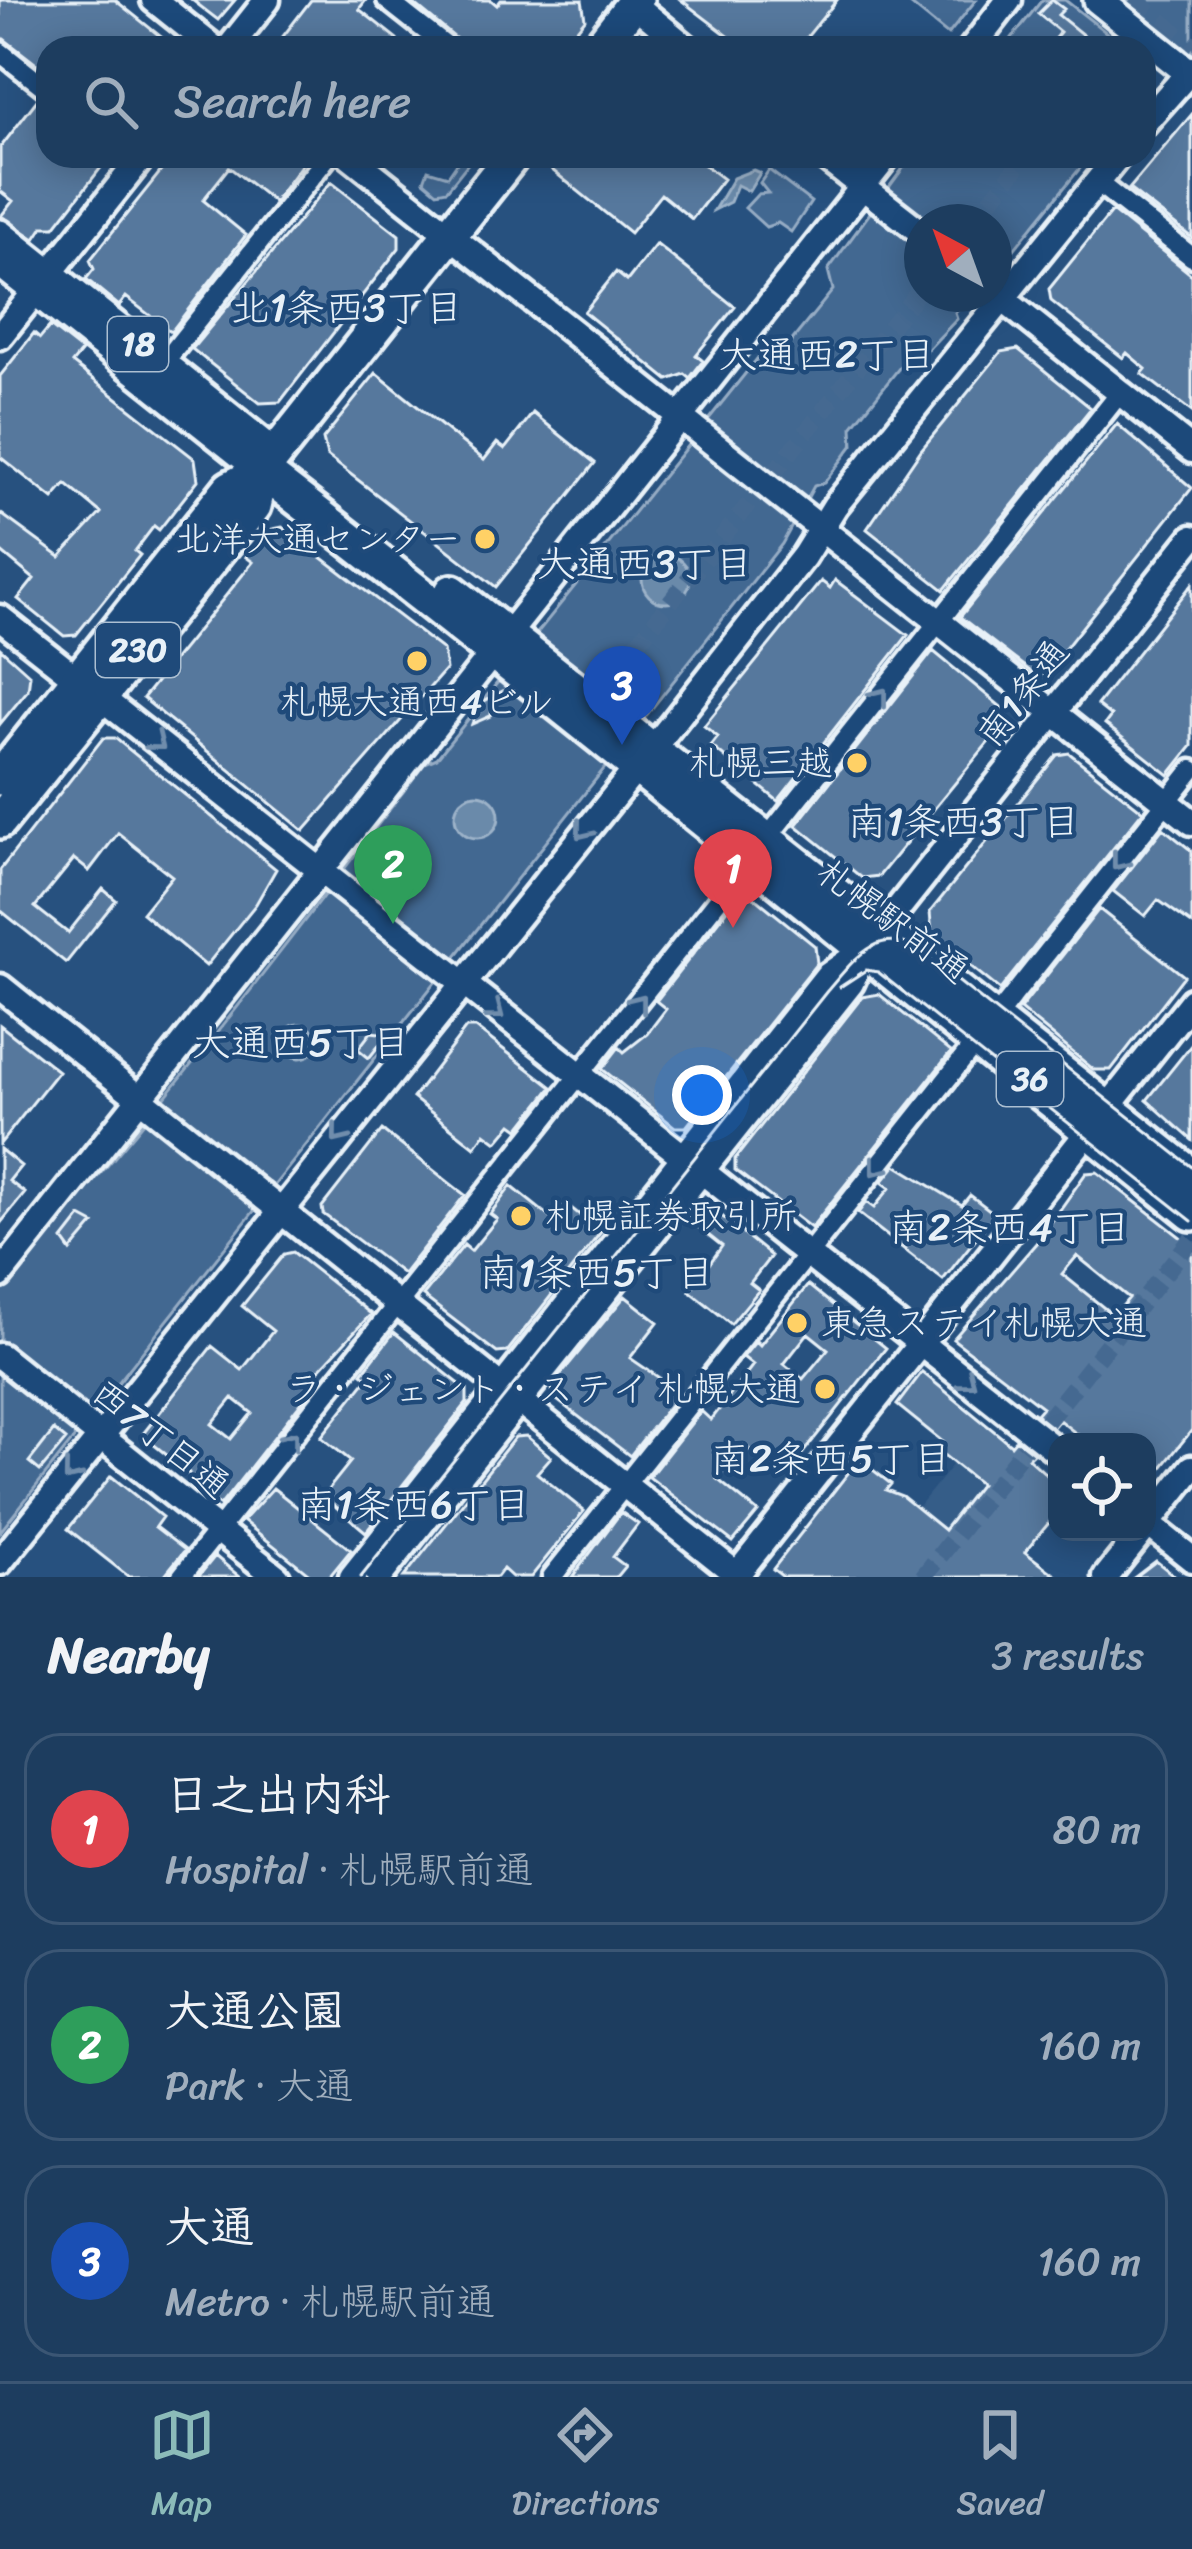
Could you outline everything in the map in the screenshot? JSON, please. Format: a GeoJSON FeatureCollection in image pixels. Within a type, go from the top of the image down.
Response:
{"type":"FeatureCollection","features":[{"type":"Feature","properties":{"kind":"highway"},"geometry":{"type":"LineString","coordinates":[[608,36],[633,1]]}},
{"type":"Feature","properties":{"kind":"highway"},"geometry":{"type":"LineString","coordinates":[[269,462],[503,168]]}},
{"type":"Feature","properties":{"kind":"highway","name":"札幌駅前通"},"geometry":{"type":"LineString","coordinates":[[269,462],[1100,1119],[1192,1213]]}},
{"type":"Feature","properties":{"kind":"highway","name":"230"},"geometry":{"type":"LineString","coordinates":[[0,821],[230,488],[269,462]]}},
{"type":"Feature","properties":{"kind":"highway","name":"230"},"geometry":{"type":"LineString","coordinates":[[0,778],[89,688]]}},
{"type":"Feature","properties":{"kind":"highway","name":"札幌駅前通"},"geometry":{"type":"LineString","coordinates":[[1100,1119],[1192,1176]]}},
{"type":"Feature","properties":{"kind":"main road"},"geometry":{"type":"LineString","coordinates":[[1098,0],[1144,36]]}},
{"type":"Feature","properties":{"kind":"main road"},"geometry":{"type":"LineString","coordinates":[[1156,45],[1191,72]]}},
{"type":"Feature","properties":{"kind":"main road","name":"18"},"geometry":{"type":"LineString","coordinates":[[0,234],[43,282],[269,462]]}},
{"type":"Feature","properties":{"kind":"main road","name":"18"},"geometry":{"type":"LineString","coordinates":[[0,263],[43,282],[164,364],[269,462]]}},
{"type":"Feature","properties":{"kind":"street"},"geometry":{"type":"LineString","coordinates":[[154,0],[199,36]]}},
{"type":"Feature","properties":{"kind":"street"},"geometry":{"type":"LineString","coordinates":[[239,36],[268,0]]}},
{"type":"Feature","properties":{"kind":"street"},"geometry":{"type":"LineString","coordinates":[[388,0],[433,36]]}},
{"type":"Feature","properties":{"kind":"street"},"geometry":{"type":"LineString","coordinates":[[982,36],[1010,0]]}},
{"type":"Feature","properties":{"kind":"street"},"geometry":{"type":"LineString","coordinates":[[633,1],[673,36]]}},
{"type":"Feature","properties":{"kind":"street"},"geometry":{"type":"LineString","coordinates":[[0,52],[36,80]]}},
{"type":"Feature","properties":{"kind":"street"},"geometry":{"type":"LineString","coordinates":[[1156,110],[1191,72]]}},
{"type":"Feature","properties":{"kind":"street"},"geometry":{"type":"LineString","coordinates":[[0,336],[129,168]]}},
{"type":"Feature","properties":{"kind":"street"},"geometry":{"type":"LineString","coordinates":[[164,364],[319,168]]}},
{"type":"Feature","properties":{"kind":"street"},"geometry":{"type":"LineString","coordinates":[[365,168],[1192,822]]}},
{"type":"Feature","properties":{"kind":"street"},"geometry":{"type":"LineString","coordinates":[[838,168],[904,219]]}},
{"type":"Feature","properties":{"kind":"street"},"geometry":{"type":"LineString","coordinates":[[0,1275],[877,168]]}},
{"type":"Feature","properties":{"kind":"street"},"geometry":{"type":"LineString","coordinates":[[1012,279],[1108,168]]}},
{"type":"Feature","properties":{"kind":"street"},"geometry":{"type":"LineString","coordinates":[[1097,182],[1192,257]]}},
{"type":"Feature","properties":{"kind":"street"},"geometry":{"type":"LineString","coordinates":[[1012,306],[1192,450]]}},
{"type":"Feature","properties":{"kind":"street"},"geometry":{"type":"LineString","coordinates":[[0,1562],[644,758],[985,312]]}},
{"type":"Feature","properties":{"kind":"street"},"geometry":{"type":"LineString","coordinates":[[182,1577],[1120,393]]}},
{"type":"Feature","properties":{"kind":"street","name":"南1条通"},"geometry":{"type":"LineString","coordinates":[[352,1577],[511,1394],[693,1166],[826,976],[874,939],[1192,538]]}},
{"type":"Feature","properties":{"kind":"street"},"geometry":{"type":"LineString","coordinates":[[0,618],[1048,1444]]}},
{"type":"Feature","properties":{"kind":"street"},"geometry":{"type":"LineString","coordinates":[[552,1577],[1192,770]]}},
{"type":"Feature","properties":{"kind":"street"},"geometry":{"type":"LineString","coordinates":[[0,987],[738,1576],[1192,1001]]}},
{"type":"Feature","properties":{"kind":"street","name":"西7丁目通"},"geometry":{"type":"LineString","coordinates":[[0,1356],[277,1577]]}},
{"type":"Feature","properties":{"kind":"street","name":"南1条通"},"geometry":{"type":"LineString","coordinates":[[379,1577],[511,1394]]}},
{"type":"Feature","properties":{"kind":"street"},"geometry":{"type":"LineString","coordinates":[[1156,1513],[1192,1468]]}},
{"type":"Feature","properties":{"kind":"street"},"geometry":{"type":"LineString","coordinates":[[1156,1533],[1192,1559]]}},
{"type":"Feature","properties":{"kind":"street"},"geometry":{"type":"LineString","coordinates":[[1106,1577],[1134,1541]]}},
{"type":"Feature","properties":{"kind":"shaded area"},"geometry":{"type":"Polygon","coordinates":[[[905,0],[976,0],[948,35],[905,0]]]}},
{"type":"Feature","properties":{"kind":"shaded area"},"geometry":{"type":"Polygon","coordinates":[[[1042,0],[1065,0],[1111,36],[1014,36],[1042,0]]]}},
{"type":"Feature","properties":{"kind":"shaded area"},"geometry":{"type":"Polygon","coordinates":[[[1114,0],[1192,0],[1192,62],[1114,0]]]}},
{"type":"Feature","properties":{"kind":"shaded area"},"geometry":{"type":"Polygon","coordinates":[[[454,168],[464,168],[447,190],[437,192],[424,181],[428,170],[448,176],[454,168]]]}},
{"type":"Feature","properties":{"kind":"shaded area"},"geometry":{"type":"Polygon","coordinates":[[[903,168],[1080,168],[1012,252],[1012,204],[904,204],[904,312],[956,312],[957,319],[910,368],[903,363],[852,427],[853,445],[824,483],[814,486],[782,544],[0,1532],[0,1292],[13,1272],[174,1086],[425,763],[437,758],[765,349],[777,359],[833,290],[828,270],[903,168]]]}},
{"type":"Feature","properties":{"kind":"shaded area"},"geometry":{"type":"Polygon","coordinates":[[[753,170],[760,173],[749,191],[737,185],[730,202],[714,210],[733,178],[753,170]]]}},
{"type":"Feature","properties":{"kind":"shaded area"},"geometry":{"type":"Polygon","coordinates":[[[769,170],[811,202],[791,232],[778,223],[766,227],[745,208],[758,194],[768,193],[760,183],[769,170]]]}},
{"type":"Feature","properties":{"kind":"shaded area"},"geometry":{"type":"Polygon","coordinates":[[[666,555],[683,562],[690,579],[683,596],[666,603],[649,596],[642,579],[649,562],[666,555]]]}},
{"type":"Feature","properties":{"kind":"shaded area"},"geometry":{"type":"Polygon","coordinates":[[[477,794],[492,801],[499,816],[492,831],[477,838],[462,831],[455,816],[462,801],[477,794]]]}},
{"type":"Feature","properties":{"kind":"shaded area"},"geometry":{"type":"Polygon","coordinates":[[[300,1024],[312,1029],[317,1041],[312,1053],[300,1058],[288,1053],[283,1041],[288,1029],[300,1024]]]}},
{"type":"Feature","properties":{"kind":"shaded area"},"geometry":{"type":"Polygon","coordinates":[[[986,1423],[1048,1471],[966,1577],[862,1577],[986,1423]]]}},
{"type":"Feature","properties":{"kind":"building"},"geometry":{"type":"Polygon","coordinates":[[[0,0],[115,0],[160,36],[36,36],[36,64],[0,36],[0,0]]]}},
{"type":"Feature","properties":{"kind":"building"},"geometry":{"type":"Polygon","coordinates":[[[192,0],[235,0],[218,20],[192,0]]]}},
{"type":"Feature","properties":{"kind":"building"},"geometry":{"type":"Polygon","coordinates":[[[311,0],[366,0],[359,9],[393,36],[283,36],[311,0]]]}},
{"type":"Feature","properties":{"kind":"building"},"geometry":{"type":"Polygon","coordinates":[[[409,0],[491,0],[497,5],[501,0],[582,0],[585,19],[572,36],[452,36],[409,0]]]}},
{"type":"Feature","properties":{"kind":"building"},"geometry":{"type":"Polygon","coordinates":[[[681,0],[837,0],[808,36],[728,36],[681,0]]]}},
{"type":"Feature","properties":{"kind":"building"},"geometry":{"type":"Polygon","coordinates":[[[1052,0],[1064,9],[1058,15],[1084,36],[1057,36],[1060,32],[1038,14],[1052,0]]]}},
{"type":"Feature","properties":{"kind":"building"},"geometry":{"type":"Polygon","coordinates":[[[36,101],[36,168],[101,168],[55,227],[43,227],[35,239],[1,216],[13,201],[0,191],[0,148],[36,101]]]}},
{"type":"Feature","properties":{"kind":"building"},"geometry":{"type":"Polygon","coordinates":[[[1192,114],[1192,238],[1129,189],[1147,168],[1156,168],[1156,157],[1192,114]]]}},
{"type":"Feature","properties":{"kind":"building"},"geometry":{"type":"Polygon","coordinates":[[[163,168],[228,168],[203,200],[246,235],[171,332],[126,297],[119,306],[86,279],[94,269],[90,260],[163,168]]]}},
{"type":"Feature","properties":{"kind":"building"},"geometry":{"type":"Polygon","coordinates":[[[230,168],[299,168],[274,202],[230,168]]]}},
{"type":"Feature","properties":{"kind":"building"},"geometry":{"type":"Polygon","coordinates":[[[709,168],[723,179],[692,219],[661,194],[630,233],[552,170],[709,168]]]}},
{"type":"Feature","properties":{"kind":"building"},"geometry":{"type":"Polygon","coordinates":[[[331,182],[399,235],[399,248],[280,402],[260,403],[192,349],[331,182]]]}},
{"type":"Feature","properties":{"kind":"building"},"geometry":{"type":"Polygon","coordinates":[[[1112,211],[1192,275],[1192,412],[1142,374],[1146,369],[1127,353],[1123,358],[1051,301],[1049,289],[1112,211]]]}},
{"type":"Feature","properties":{"kind":"building"},"geometry":{"type":"Polygon","coordinates":[[[656,244],[735,307],[696,355],[703,361],[690,378],[685,374],[668,380],[584,312],[616,272],[627,281],[656,244]]]}},
{"type":"Feature","properties":{"kind":"building"},"geometry":{"type":"Polygon","coordinates":[[[50,326],[82,351],[72,363],[195,459],[198,480],[159,530],[154,526],[135,551],[140,555],[76,635],[64,636],[18,599],[34,579],[0,551],[0,513],[60,557],[101,513],[66,484],[53,499],[0,457],[0,376],[34,333],[40,338],[50,326]]]}},
{"type":"Feature","properties":{"kind":"building"},"geometry":{"type":"Polygon","coordinates":[[[1018,349],[1091,408],[944,590],[867,529],[921,450],[1001,352],[1018,349]]]}},
{"type":"Feature","properties":{"kind":"building","name":"北洋大通センター"},"geometry":{"type":"Polygon","coordinates":[[[376,373],[484,460],[497,443],[505,449],[533,413],[595,463],[496,587],[327,456],[323,439],[376,373]]]}},
{"type":"Feature","properties":{"kind":"building"},"geometry":{"type":"Polygon","coordinates":[[[1117,424],[1192,488],[1045,674],[1035,675],[960,617],[1117,424]]]}},
{"type":"Feature","properties":{"kind":"building"},"geometry":{"type":"Polygon","coordinates":[[[282,527],[443,650],[446,669],[304,831],[143,698],[253,562],[246,557],[268,530],[282,527]]]}},
{"type":"Feature","properties":{"kind":"building"},"geometry":{"type":"Polygon","coordinates":[[[835,580],[908,635],[778,801],[711,746],[718,737],[704,726],[821,581],[830,588],[835,580]]]}},
{"type":"Feature","properties":{"kind":"building"},"geometry":{"type":"Polygon","coordinates":[[[1192,584],[1192,746],[1169,775],[1105,724],[1111,716],[1097,705],[1192,584]]]}},
{"type":"Feature","properties":{"kind":"building"},"geometry":{"type":"Polygon","coordinates":[[[0,648],[30,675],[28,690],[0,724],[0,648]]]}},
{"type":"Feature","properties":{"kind":"building"},"geometry":{"type":"Polygon","coordinates":[[[933,651],[1006,711],[1006,721],[879,876],[862,878],[796,825],[933,651]]]}},
{"type":"Feature","properties":{"kind":"building"},"geometry":{"type":"Polygon","coordinates":[[[501,692],[490,716],[472,724],[479,704],[501,692]]]}},
{"type":"Feature","properties":{"kind":"building"},"geometry":{"type":"Polygon","coordinates":[[[103,738],[115,738],[276,869],[256,904],[206,966],[142,913],[172,876],[118,833],[89,871],[74,859],[35,907],[68,933],[103,889],[116,900],[66,963],[0,910],[0,870],[103,738]]]}},
{"type":"Feature","properties":{"kind":"building"},"geometry":{"type":"Polygon","coordinates":[[[1069,753],[1143,811],[1000,990],[932,935],[930,912],[1057,755],[1069,753]]]}},
{"type":"Feature","properties":{"kind":"building"},"geometry":{"type":"Polygon","coordinates":[[[1163,828],[1192,851],[1192,924],[1158,900],[1145,916],[1113,891],[1163,828]]]}},
{"type":"Feature","properties":{"kind":"building"},"geometry":{"type":"Polygon","coordinates":[[[744,889],[815,946],[817,963],[686,1127],[675,1127],[602,1069],[619,1047],[624,1052],[647,1034],[666,1009],[656,1001],[744,889]]]}},
{"type":"Feature","properties":{"kind":"building"},"geometry":{"type":"Polygon","coordinates":[[[1099,909],[1184,976],[1111,1070],[1094,1070],[1020,1009],[1099,909]]]}},
{"type":"Feature","properties":{"kind":"building"},"geometry":{"type":"Polygon","coordinates":[[[879,994],[951,1052],[811,1228],[735,1170],[735,1159],[862,997],[879,994]]]}},
{"type":"Feature","properties":{"kind":"building"},"geometry":{"type":"Polygon","coordinates":[[[0,1025],[58,1071],[0,1144],[0,1025]]]}},
{"type":"Feature","properties":{"kind":"building"},"geometry":{"type":"Polygon","coordinates":[[[466,1028],[476,1028],[552,1087],[519,1129],[512,1124],[497,1142],[485,1133],[475,1147],[413,1098],[466,1028]]]}},
{"type":"Feature","properties":{"kind":"building"},"geometry":{"type":"Polygon","coordinates":[[[371,1032],[388,1034],[369,1058],[358,1049],[371,1032]]]}},
{"type":"Feature","properties":{"kind":"building"},"geometry":{"type":"Polygon","coordinates":[[[1192,1044],[1192,1140],[1147,1100],[1192,1044]]]}},
{"type":"Feature","properties":{"kind":"building"},"geometry":{"type":"Polygon","coordinates":[[[382,1130],[465,1195],[403,1274],[323,1214],[322,1207],[382,1130]]]}},
{"type":"Feature","properties":{"kind":"building"},"geometry":{"type":"Polygon","coordinates":[[[0,1149],[21,1166],[9,1181],[25,1193],[0,1224],[0,1149]]]}},
{"type":"Feature","properties":{"kind":"building"},"geometry":{"type":"Polygon","coordinates":[[[896,1165],[962,1205],[970,1195],[995,1214],[943,1280],[858,1213],[866,1202],[874,1208],[890,1188],[882,1182],[896,1165]]]}},
{"type":"Feature","properties":{"kind":"building"},"geometry":{"type":"Polygon","coordinates":[[[1097,1172],[1192,1246],[1192,1430],[1156,1475],[1156,1433],[1076,1433],[1059,1420],[1053,1427],[1036,1414],[1042,1407],[953,1339],[1037,1242],[1086,1173],[1097,1172]],[[1077,1256],[1062,1274],[1114,1316],[1129,1298],[1077,1256]]]}},
{"type":"Feature","properties":{"kind":"building"},"geometry":{"type":"Polygon","coordinates":[[[511,1186],[552,1219],[565,1203],[601,1232],[507,1352],[497,1353],[423,1296],[464,1245],[471,1251],[497,1219],[490,1214],[511,1186]]]}},
{"type":"Feature","properties":{"kind":"building"},"geometry":{"type":"Polygon","coordinates":[[[708,1205],[771,1256],[750,1283],[759,1290],[731,1324],[690,1291],[722,1246],[688,1219],[697,1206],[708,1205]]]}},
{"type":"Feature","properties":{"kind":"building"},"geometry":{"type":"Polygon","coordinates":[[[81,1217],[94,1224],[71,1251],[63,1240],[81,1217]]]}},
{"type":"Feature","properties":{"kind":"building"},"geometry":{"type":"Polygon","coordinates":[[[293,1252],[371,1314],[316,1373],[321,1377],[220,1506],[142,1435],[212,1346],[242,1370],[273,1331],[242,1306],[284,1254],[293,1252]],[[233,1398],[212,1424],[231,1439],[252,1413],[233,1398]]]}},
{"type":"Feature","properties":{"kind":"building"},"geometry":{"type":"Polygon","coordinates":[[[808,1285],[886,1348],[784,1477],[744,1445],[717,1479],[758,1512],[733,1542],[649,1477],[701,1411],[711,1420],[753,1365],[743,1357],[756,1341],[760,1345],[808,1285]],[[808,1333],[784,1364],[803,1379],[828,1349],[808,1333]]]}},
{"type":"Feature","properties":{"kind":"building"},"geometry":{"type":"Polygon","coordinates":[[[625,1296],[658,1322],[630,1358],[680,1392],[630,1456],[553,1397],[552,1385],[625,1296]]]}},
{"type":"Feature","properties":{"kind":"building"},"geometry":{"type":"Polygon","coordinates":[[[394,1332],[467,1390],[467,1403],[366,1532],[323,1496],[351,1461],[321,1437],[368,1378],[362,1373],[394,1332]]]}},
{"type":"Feature","properties":{"kind":"building"},"geometry":{"type":"Polygon","coordinates":[[[922,1372],[1011,1445],[1016,1439],[1033,1453],[1028,1458],[1048,1476],[1048,1524],[1025,1552],[1058,1577],[783,1577],[773,1569],[859,1459],[891,1484],[886,1490],[902,1496],[944,1530],[980,1484],[937,1450],[943,1442],[897,1405],[922,1372]]]}},
{"type":"Feature","properties":{"kind":"building"},"geometry":{"type":"Polygon","coordinates":[[[54,1430],[66,1440],[40,1471],[29,1462],[54,1430]]]}},
{"type":"Feature","properties":{"kind":"building"},"geometry":{"type":"Polygon","coordinates":[[[526,1436],[551,1457],[537,1473],[584,1511],[531,1577],[512,1577],[503,1569],[497,1577],[404,1577],[515,1437],[526,1436]]]}},
{"type":"Feature","properties":{"kind":"building"},"geometry":{"type":"Polygon","coordinates":[[[111,1476],[162,1517],[155,1527],[185,1550],[163,1577],[129,1577],[68,1529],[111,1476]]]}},
{"type":"Feature","properties":{"kind":"building"},"geometry":{"type":"Polygon","coordinates":[[[273,1488],[351,1550],[329,1577],[313,1577],[243,1521],[273,1488]]]}},
{"type":"Feature","properties":{"kind":"building"},"geometry":{"type":"Polygon","coordinates":[[[621,1512],[638,1524],[613,1557],[625,1566],[616,1577],[572,1577],[621,1512]]]}},
{"type":"Feature","properties":{"kind":"building"},"geometry":{"type":"Polygon","coordinates":[[[215,1556],[229,1568],[240,1577],[198,1577],[215,1556]]]}},
{"type":"Feature","properties":{"kind":"building"},"geometry":{"type":"Polygon","coordinates":[[[1156,1561],[1176,1577],[1135,1577],[1156,1561]]]}},
{"type":"Feature","properties":{"kind":"tunnel"},"geometry":{"type":"LineString","coordinates":[[1130,0],[1192,49]]}},
{"type":"Feature","properties":{"kind":"tunnel"},"geometry":{"type":"LineString","coordinates":[[987,204],[1016,168]]}},
{"type":"Feature","properties":{"kind":"tunnel"},"geometry":{"type":"LineString","coordinates":[[586,708],[904,310]]}},
{"type":"Feature","properties":{"kind":"tunnel"},"geometry":{"type":"LineString","coordinates":[[1046,1422],[1192,1239]]}},
{"type":"Feature","properties":{"kind":"tunnel"},"geometry":{"type":"LineString","coordinates":[[923,1577],[1025,1448]]}},
{"type":"Feature","properties":{"kind":"tram line"},"geometry":{"type":"LineString","coordinates":[[361,1577],[827,991],[857,957],[880,943],[905,943],[920,951],[1192,1167]]}},
{"type":"Feature","properties":{"kind":"tram line"},"geometry":{"type":"LineString","coordinates":[[840,987],[866,970],[878,972],[1192,1221]]}},
{"type":"Feature","properties":{"kind":"place","name":"北洋大通センター"},"geometry":{"type":"Point","coordinates":[485,539]}},
{"type":"Feature","properties":{"kind":"place","name":"札幌大通西4ビル"},"geometry":{"type":"Point","coordinates":[417,661]}},
{"type":"Feature","properties":{"kind":"place","name":"大通"},"geometry":{"type":"Point","coordinates":[622,745]}},
{"type":"Feature","properties":{"kind":"place","name":"札幌三越"},"geometry":{"type":"Point","coordinates":[857,763]}},
{"type":"Feature","properties":{"kind":"place","name":"大通公園"},"geometry":{"type":"Point","coordinates":[393,924]}},
{"type":"Feature","properties":{"kind":"place","name":"日之出内科"},"geometry":{"type":"Point","coordinates":[733,928]}},
{"type":"Feature","properties":{"kind":"place","name":"札幌証券取引所"},"geometry":{"type":"Point","coordinates":[521,1216]}},
{"type":"Feature","properties":{"kind":"place","name":"東急ステイ札幌大通"},"geometry":{"type":"Point","coordinates":[797,1323]}},
{"type":"Feature","properties":{"kind":"place","name":"ラ・ジェント・ステイ 札幌大通"},"geometry":{"type":"Point","coordinates":[825,1389]}},
{"type":"Feature","properties":{"kind":"district","name":"北1条西3丁目"},"geometry":{"type":"Point","coordinates":[347,307]}},
{"type":"Feature","properties":{"kind":"district","name":"大通西2丁目"},"geometry":{"type":"Point","coordinates":[827,354]}},
{"type":"Feature","properties":{"kind":"district","name":"大通西3丁目"},"geometry":{"type":"Point","coordinates":[645,563]}},
{"type":"Feature","properties":{"kind":"district","name":"南1条西3丁目"},"geometry":{"type":"Point","coordinates":[964,821]}},
{"type":"Feature","properties":{"kind":"district","name":"大通西5丁目"},"geometry":{"type":"Point","coordinates":[301,1042]}},
{"type":"Feature","properties":{"kind":"district","name":"南2条西4丁目"},"geometry":{"type":"Point","coordinates":[1010,1227]}},
{"type":"Feature","properties":{"kind":"district","name":"南1条西5丁目"},"geometry":{"type":"Point","coordinates":[597,1272]}},
{"type":"Feature","properties":{"kind":"district","name":"南2条西5丁目"},"geometry":{"type":"Point","coordinates":[831,1458]}},
{"type":"Feature","properties":{"kind":"district","name":"南1条西6丁目"},"geometry":{"type":"Point","coordinates":[414,1504]}}]}
